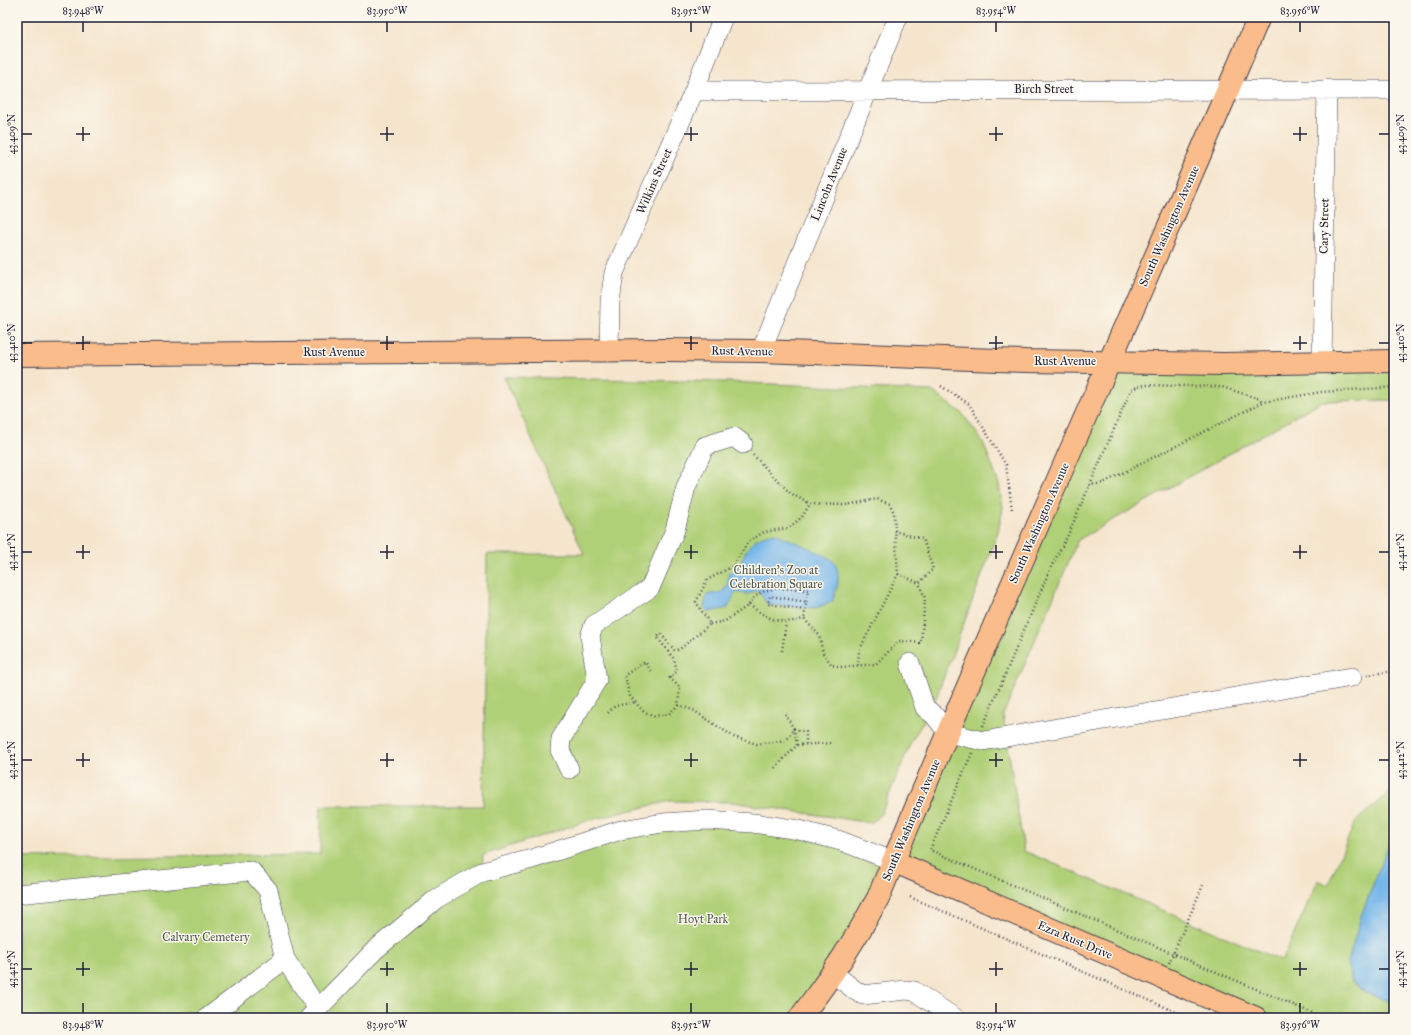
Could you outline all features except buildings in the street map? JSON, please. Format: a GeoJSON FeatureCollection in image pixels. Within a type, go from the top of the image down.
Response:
{"type":"FeatureCollection","features":[{"type":"Feature","properties":{"kind":"main road","name":"South Washington Avenue"},"geometry":{"type":"LineString","coordinates":[[800,1018],[857,937],[878,898],[1049,496],[1110,361],[1259,17]]}},
{"type":"Feature","properties":{"kind":"main road","name":"Rust Avenue"},"geometry":{"type":"LineString","coordinates":[[17,355],[609,350],[761,351],[934,358],[1110,361],[1322,363],[1394,362]]}},
{"type":"Feature","properties":{"kind":"main road","name":"Ezra Rust Drive"},"geometry":{"type":"LineString","coordinates":[[893,861],[1256,1018]]}},
{"type":"Feature","properties":{"kind":"street","name":"Wilkins Street"},"geometry":{"type":"LineString","coordinates":[[609,350],[610,302],[614,273],[694,91],[723,17]]}},
{"type":"Feature","properties":{"kind":"street","name":"Lincoln Avenue"},"geometry":{"type":"LineString","coordinates":[[761,351],[898,17]]}},
{"type":"Feature","properties":{"kind":"street","name":"Birch Street"},"geometry":{"type":"LineString","coordinates":[[694,91],[1228,89],[1394,90]]}},
{"type":"Feature","properties":{"kind":"street","name":"Cary Street"},"geometry":{"type":"LineString","coordinates":[[1322,363],[1327,90]]}},
{"type":"Feature","properties":{"kind":"street"},"geometry":{"type":"LineString","coordinates":[[569,769],[560,750],[561,739],[597,680],[590,636],[594,625],[650,588],[675,530],[686,487],[705,446],[734,437],[743,444]]}},
{"type":"Feature","properties":{"kind":"street"},"geometry":{"type":"LineString","coordinates":[[910,663],[925,708],[934,715],[948,733],[983,741],[1352,677]]}},
{"type":"Feature","properties":{"kind":"street"},"geometry":{"type":"LineString","coordinates":[[17,894],[251,871],[268,890],[286,959],[314,1013],[375,950],[436,899],[482,872],[532,859],[621,830],[663,823],[707,820],[753,823],[799,830],[841,841],[893,861]]}},
{"type":"Feature","properties":{"kind":"street"},"geometry":{"type":"LineString","coordinates":[[207,1018],[286,959]]}},
{"type":"Feature","properties":{"kind":"street"},"geometry":{"type":"LineString","coordinates":[[833,973],[856,992],[863,995],[906,990],[914,991],[955,1018]]}},
{"type":"Feature","properties":{"kind":"path"},"geometry":{"type":"LineString","coordinates":[[941,386],[969,404],[1006,465],[1012,510]]}},
{"type":"Feature","properties":{"kind":"path"},"geometry":{"type":"LineString","coordinates":[[1263,402],[1260,399],[1222,387],[1139,386],[1131,390],[1128,394],[1068,536],[1051,567],[930,850],[1324,1018]]}},
{"type":"Feature","properties":{"kind":"path"},"geometry":{"type":"LineString","coordinates":[[1089,485],[1103,483],[1263,402],[1321,392],[1394,387]]}},
{"type":"Feature","properties":{"kind":"path"},"geometry":{"type":"LineString","coordinates":[[743,444],[790,493],[810,504],[846,505],[878,499],[890,504],[894,512],[894,531],[898,574],[859,651],[858,665]]}},
{"type":"Feature","properties":{"kind":"path"},"geometry":{"type":"LineString","coordinates":[[710,624],[696,602],[707,580],[733,566],[748,542],[764,532],[789,528],[802,517],[810,504]]}},
{"type":"Feature","properties":{"kind":"path"},"geometry":{"type":"LineString","coordinates":[[894,531],[923,539],[933,569],[919,584]]}},
{"type":"Feature","properties":{"kind":"path"},"geometry":{"type":"LineString","coordinates":[[651,671],[645,662],[625,675],[630,695],[643,711],[654,716],[669,714],[678,705],[680,688],[670,678],[677,671],[674,660],[657,637],[661,634],[675,651],[680,649],[710,624],[725,621],[749,605],[752,598],[768,589],[808,590],[804,619],[819,635],[823,653],[832,665],[842,667],[876,664],[899,641],[921,643],[925,598],[919,584],[898,574]]}},
{"type":"Feature","properties":{"kind":"path"},"geometry":{"type":"LineString","coordinates":[[805,610],[768,604],[770,596],[806,602]]}},
{"type":"Feature","properties":{"kind":"path"},"geometry":{"type":"LineString","coordinates":[[749,605],[770,618],[786,623],[804,619]]}},
{"type":"Feature","properties":{"kind":"path"},"geometry":{"type":"LineString","coordinates":[[782,651],[786,623]]}},
{"type":"Feature","properties":{"kind":"path"},"geometry":{"type":"LineString","coordinates":[[1352,677],[1394,671]]}},
{"type":"Feature","properties":{"kind":"path"},"geometry":{"type":"LineString","coordinates":[[608,713],[615,706],[635,702]]}},
{"type":"Feature","properties":{"kind":"path"},"geometry":{"type":"LineString","coordinates":[[678,705],[693,710],[734,737],[757,744],[786,740],[794,729]]}},
{"type":"Feature","properties":{"kind":"path"},"geometry":{"type":"LineString","coordinates":[[785,714],[794,729],[796,745]]}},
{"type":"Feature","properties":{"kind":"path"},"geometry":{"type":"LineString","coordinates":[[794,729],[806,732],[806,744]]}},
{"type":"Feature","properties":{"kind":"path"},"geometry":{"type":"LineString","coordinates":[[775,768],[796,745],[832,743]]}},
{"type":"Feature","properties":{"kind":"path"},"geometry":{"type":"LineString","coordinates":[[1163,978],[1204,883]]}},
{"type":"Feature","properties":{"kind":"path"},"geometry":{"type":"LineString","coordinates":[[910,897],[1190,1018]]}},
{"type":"Feature","properties":{"kind":"green space"},"geometry":{"type":"Polygon","coordinates":[[[1110,361],[1394,361],[1394,400],[1322,401],[1078,540],[1003,715],[1024,851],[1282,961],[1318,880],[1328,885],[1355,822],[1394,788],[1394,1018],[1256,1018],[893,861],[1110,361]]]}},
{"type":"Feature","properties":{"kind":"green space"},"geometry":{"type":"Polygon","coordinates":[[[504,377],[727,382],[932,391],[962,413],[983,442],[999,484],[1003,508],[998,532],[933,706],[911,742],[881,814],[871,823],[732,802],[670,801],[587,821],[483,855],[482,872],[621,830],[753,823],[893,861],[800,1018],[17,1018],[17,858],[320,854],[321,806],[483,806],[487,554],[584,554],[504,377]]]}},
{"type":"Feature","properties":{"kind":"water"},"geometry":{"type":"Polygon","coordinates":[[[775,533],[832,560],[837,570],[838,581],[832,602],[815,608],[768,605],[758,590],[748,594],[735,592],[728,608],[709,612],[704,607],[707,595],[722,592],[728,585],[728,574],[737,570],[750,545],[760,537],[775,533]]]}},
{"type":"Feature","properties":{"kind":"water"},"geometry":{"type":"Polygon","coordinates":[[[1394,831],[1394,1003],[1366,993],[1352,982],[1348,962],[1361,916],[1394,831]]]}},
{"type":"Feature","properties":{"kind":"park label","name":"Children's Zoo at Celebration Square"},"geometry":{"type":"Point","coordinates":[776,577]}},
{"type":"Feature","properties":{"kind":"park label","name":"Hoyt Park"},"geometry":{"type":"Point","coordinates":[703,919]}},
{"type":"Feature","properties":{"kind":"park label","name":"Calvary Cemetery"},"geometry":{"type":"Point","coordinates":[206,937]}}]}
